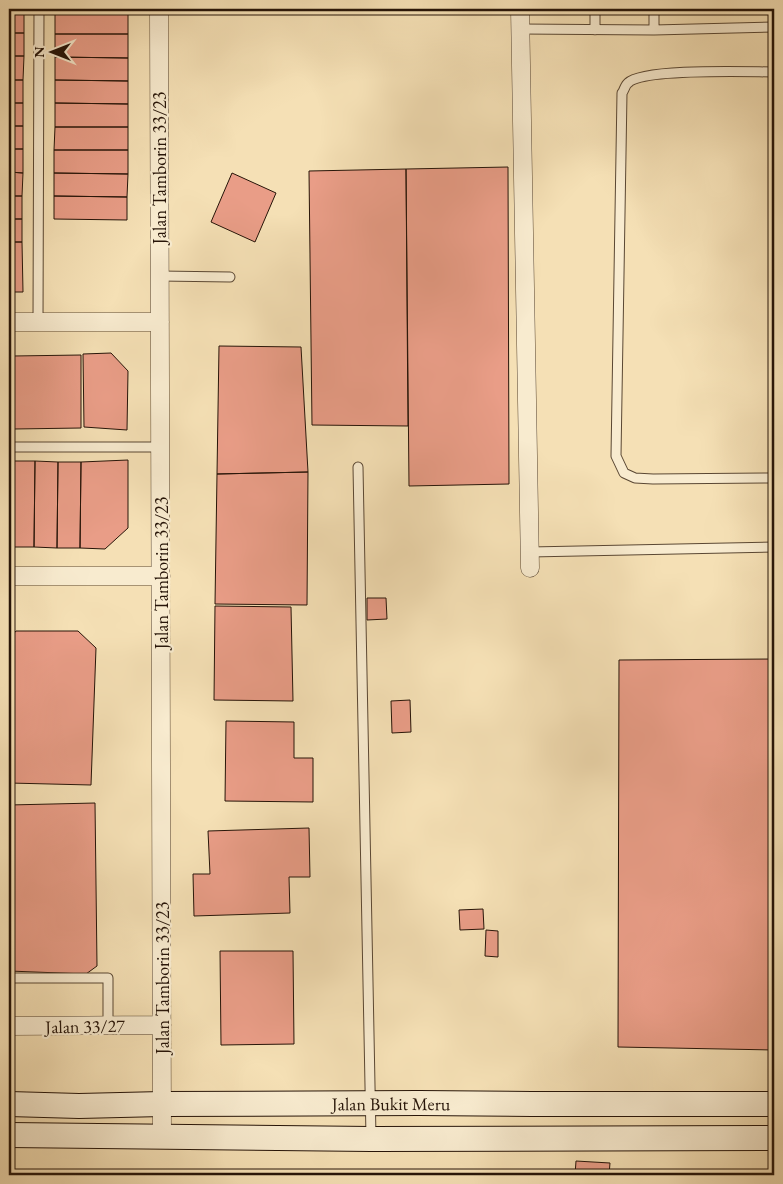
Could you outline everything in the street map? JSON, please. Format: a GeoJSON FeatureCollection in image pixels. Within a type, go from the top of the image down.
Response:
{"type":"FeatureCollection","features":[{"type":"Feature","properties":{"kind":"main road","name":"Jalan Bukit Meru"},"geometry":{"type":"LineString","coordinates":[[9,1104],[79,1106],[162,1104],[774,1104]]}},
{"type":"Feature","properties":{"kind":"main road","name":"Jalan Bukit Meru"},"geometry":{"type":"LineString","coordinates":[[9,1136],[371,1139],[774,1138]]}},
{"type":"Feature","properties":{"kind":"street","name":"Jalan Tamborin 33/23"},"geometry":{"type":"LineString","coordinates":[[159,9],[162,1137]]}},
{"type":"Feature","properties":{"kind":"street"},"geometry":{"type":"LineString","coordinates":[[520,9],[530,560]]}},
{"type":"Feature","properties":{"kind":"street"},"geometry":{"type":"LineString","coordinates":[[9,322],[160,322]]}},
{"type":"Feature","properties":{"kind":"street"},"geometry":{"type":"LineString","coordinates":[[9,576],[161,576]]}},
{"type":"Feature","properties":{"kind":"street","name":"Jalan 33/27"},"geometry":{"type":"LineString","coordinates":[[9,1026],[162,1025]]}},
{"type":"Feature","properties":{"kind":"lane"},"geometry":{"type":"LineString","coordinates":[[38,322],[39,9]]}},
{"type":"Feature","properties":{"kind":"lane"},"geometry":{"type":"LineString","coordinates":[[595,9],[595,30]]}},
{"type":"Feature","properties":{"kind":"lane"},"geometry":{"type":"LineString","coordinates":[[654,9],[654,30]]}},
{"type":"Feature","properties":{"kind":"lane"},"geometry":{"type":"LineString","coordinates":[[521,30],[654,30],[774,27]]}},
{"type":"Feature","properties":{"kind":"lane"},"geometry":{"type":"LineString","coordinates":[[774,72],[664,73],[642,77],[628,83],[622,94],[616,456],[624,473],[635,478],[653,480],[774,478]]}},
{"type":"Feature","properties":{"kind":"lane"},"geometry":{"type":"LineString","coordinates":[[160,276],[230,277]]}},
{"type":"Feature","properties":{"kind":"lane"},"geometry":{"type":"LineString","coordinates":[[9,447],[160,447]]}},
{"type":"Feature","properties":{"kind":"lane"},"geometry":{"type":"LineString","coordinates":[[358,467],[371,1139]]}},
{"type":"Feature","properties":{"kind":"lane"},"geometry":{"type":"LineString","coordinates":[[530,560],[774,547]]}},
{"type":"Feature","properties":{"kind":"lane"},"geometry":{"type":"LineString","coordinates":[[9,978],[108,978],[108,1025]]}},
{"type":"Feature","properties":{"kind":"building"},"geometry":{"type":"Polygon","coordinates":[[[55,9],[128,9],[128,11],[55,11],[55,9]]]}},
{"type":"Feature","properties":{"kind":"building"},"geometry":{"type":"Polygon","coordinates":[[[9,10],[24,10],[24,33],[9,33],[9,10]]]}},
{"type":"Feature","properties":{"kind":"building"},"geometry":{"type":"Polygon","coordinates":[[[55,11],[128,11],[128,34],[55,34],[55,11]]]}},
{"type":"Feature","properties":{"kind":"building"},"geometry":{"type":"Polygon","coordinates":[[[9,33],[24,33],[24,56],[9,56],[9,33]]]}},
{"type":"Feature","properties":{"kind":"building"},"geometry":{"type":"Polygon","coordinates":[[[55,34],[128,34],[128,58],[55,57],[55,34]]]}},
{"type":"Feature","properties":{"kind":"building"},"geometry":{"type":"Polygon","coordinates":[[[9,56],[24,56],[23,80],[9,80],[9,56]]]}},
{"type":"Feature","properties":{"kind":"building"},"geometry":{"type":"Polygon","coordinates":[[[55,57],[128,58],[128,81],[55,80],[55,57]]]}},
{"type":"Feature","properties":{"kind":"building"},"geometry":{"type":"Polygon","coordinates":[[[9,80],[23,80],[23,103],[9,103],[9,80]]]}},
{"type":"Feature","properties":{"kind":"building"},"geometry":{"type":"Polygon","coordinates":[[[55,80],[128,81],[128,104],[55,103],[55,80]]]}},
{"type":"Feature","properties":{"kind":"building"},"geometry":{"type":"Polygon","coordinates":[[[9,103],[23,103],[23,126],[9,126],[9,103]]]}},
{"type":"Feature","properties":{"kind":"building"},"geometry":{"type":"Polygon","coordinates":[[[55,103],[128,104],[128,127],[55,127],[55,103]]]}},
{"type":"Feature","properties":{"kind":"building"},"geometry":{"type":"Polygon","coordinates":[[[9,126],[23,126],[23,149],[9,149],[9,126]]]}},
{"type":"Feature","properties":{"kind":"building"},"geometry":{"type":"Polygon","coordinates":[[[55,127],[128,127],[128,150],[54,150],[55,127]]]}},
{"type":"Feature","properties":{"kind":"building"},"geometry":{"type":"Polygon","coordinates":[[[9,149],[23,149],[23,173],[9,172],[9,149]]]}},
{"type":"Feature","properties":{"kind":"building"},"geometry":{"type":"Polygon","coordinates":[[[54,150],[128,150],[128,174],[54,173],[54,150]]]}},
{"type":"Feature","properties":{"kind":"building"},"geometry":{"type":"Polygon","coordinates":[[[508,167],[509,484],[409,486],[406,169],[508,167]]]}},
{"type":"Feature","properties":{"kind":"building"},"geometry":{"type":"Polygon","coordinates":[[[406,169],[408,426],[312,425],[309,171],[406,169]]]}},
{"type":"Feature","properties":{"kind":"building"},"geometry":{"type":"Polygon","coordinates":[[[9,172],[23,173],[22,196],[9,196],[9,172]]]}},
{"type":"Feature","properties":{"kind":"building"},"geometry":{"type":"Polygon","coordinates":[[[54,173],[128,174],[127,197],[54,196],[54,173]]]}},
{"type":"Feature","properties":{"kind":"building"},"geometry":{"type":"Polygon","coordinates":[[[232,173],[276,193],[255,242],[211,222],[232,173]]]}},
{"type":"Feature","properties":{"kind":"building"},"geometry":{"type":"Polygon","coordinates":[[[9,196],[22,196],[22,219],[9,219],[9,196]]]}},
{"type":"Feature","properties":{"kind":"building"},"geometry":{"type":"Polygon","coordinates":[[[54,196],[127,197],[127,220],[54,219],[54,196]]]}},
{"type":"Feature","properties":{"kind":"building"},"geometry":{"type":"Polygon","coordinates":[[[9,219],[22,219],[22,242],[9,242],[9,219]]]}},
{"type":"Feature","properties":{"kind":"building"},"geometry":{"type":"Polygon","coordinates":[[[9,242],[22,242],[23,292],[9,292],[9,242]]]}},
{"type":"Feature","properties":{"kind":"building"},"geometry":{"type":"Polygon","coordinates":[[[219,346],[301,347],[308,472],[217,474],[219,346]]]}},
{"type":"Feature","properties":{"kind":"building"},"geometry":{"type":"Polygon","coordinates":[[[111,353],[128,371],[127,430],[84,427],[83,354],[111,353]]]}},
{"type":"Feature","properties":{"kind":"building"},"geometry":{"type":"Polygon","coordinates":[[[81,355],[81,428],[14,429],[13,356],[81,355]]]}},
{"type":"Feature","properties":{"kind":"building"},"geometry":{"type":"Polygon","coordinates":[[[9,356],[13,356],[14,429],[9,429],[9,356]]]}},
{"type":"Feature","properties":{"kind":"building"},"geometry":{"type":"Polygon","coordinates":[[[128,460],[128,528],[105,549],[80,548],[81,462],[128,460]]]}},
{"type":"Feature","properties":{"kind":"building"},"geometry":{"type":"Polygon","coordinates":[[[9,461],[13,461],[12,547],[9,547],[9,461]]]}},
{"type":"Feature","properties":{"kind":"building"},"geometry":{"type":"Polygon","coordinates":[[[13,461],[35,461],[34,547],[12,547],[13,461]]]}},
{"type":"Feature","properties":{"kind":"building"},"geometry":{"type":"Polygon","coordinates":[[[35,461],[58,462],[57,548],[34,547],[35,461]]]}},
{"type":"Feature","properties":{"kind":"building"},"geometry":{"type":"Polygon","coordinates":[[[58,462],[81,462],[80,548],[57,548],[58,462]]]}},
{"type":"Feature","properties":{"kind":"building"},"geometry":{"type":"Polygon","coordinates":[[[308,472],[307,605],[215,604],[217,474],[308,472]]]}},
{"type":"Feature","properties":{"kind":"building"},"geometry":{"type":"Polygon","coordinates":[[[367,598],[386,598],[387,619],[367,620],[367,598]]]}},
{"type":"Feature","properties":{"kind":"building"},"geometry":{"type":"Polygon","coordinates":[[[215,606],[291,607],[293,701],[214,700],[215,606]]]}},
{"type":"Feature","properties":{"kind":"building"},"geometry":{"type":"Polygon","coordinates":[[[16,631],[78,631],[96,648],[91,785],[9,783],[9,639],[16,631]]]}},
{"type":"Feature","properties":{"kind":"building"},"geometry":{"type":"Polygon","coordinates":[[[774,659],[774,1050],[618,1047],[619,660],[774,659]]]}},
{"type":"Feature","properties":{"kind":"building"},"geometry":{"type":"Polygon","coordinates":[[[410,700],[411,732],[392,733],[391,701],[410,700]]]}},
{"type":"Feature","properties":{"kind":"building"},"geometry":{"type":"Polygon","coordinates":[[[226,721],[294,722],[294,758],[313,758],[313,802],[225,801],[226,721]]]}},
{"type":"Feature","properties":{"kind":"building"},"geometry":{"type":"Polygon","coordinates":[[[95,803],[97,966],[86,974],[9,971],[9,805],[95,803]]]}},
{"type":"Feature","properties":{"kind":"building"},"geometry":{"type":"Polygon","coordinates":[[[309,828],[310,877],[289,877],[290,913],[194,916],[193,874],[210,874],[208,831],[309,828]]]}},
{"type":"Feature","properties":{"kind":"building"},"geometry":{"type":"Polygon","coordinates":[[[483,909],[484,929],[460,930],[459,910],[483,909]]]}},
{"type":"Feature","properties":{"kind":"building"},"geometry":{"type":"Polygon","coordinates":[[[486,930],[498,931],[498,957],[485,956],[486,930]]]}},
{"type":"Feature","properties":{"kind":"building"},"geometry":{"type":"Polygon","coordinates":[[[220,951],[293,951],[294,1044],[221,1045],[220,951]]]}},
{"type":"Feature","properties":{"kind":"building"},"geometry":{"type":"Polygon","coordinates":[[[576,1161],[610,1163],[609,1175],[575,1175],[576,1161]]]}}]}
